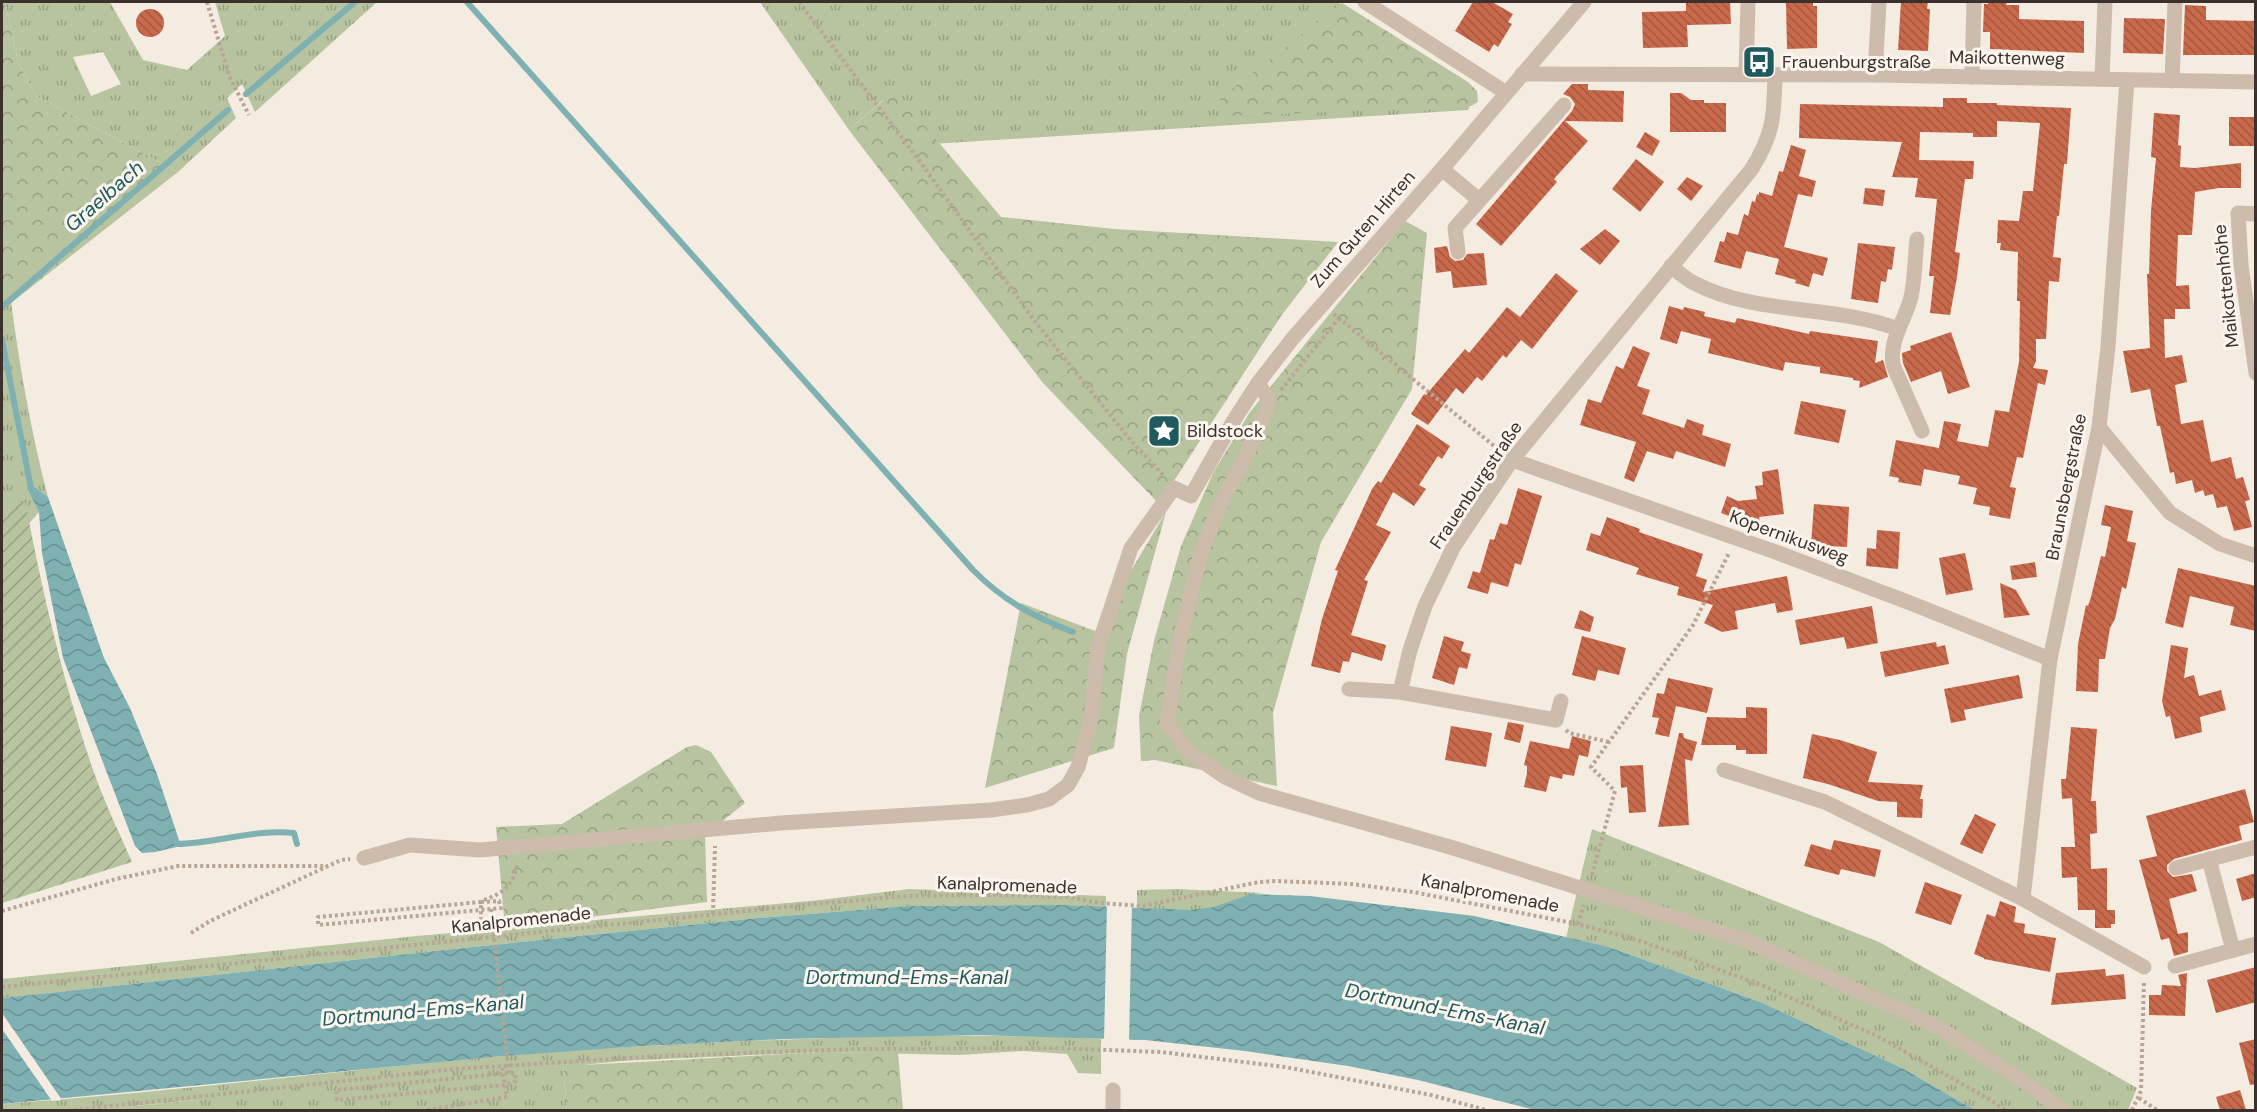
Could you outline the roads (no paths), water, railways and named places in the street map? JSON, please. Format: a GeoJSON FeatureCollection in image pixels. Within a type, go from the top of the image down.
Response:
{"type":"FeatureCollection","features":[{"type":"Feature","properties":{"kind":"street"},"geometry":{"type":"LineString","coordinates":[[1365,2],[1505,92]]}},
{"type":"Feature","properties":{"kind":"street","name":"Zum Guten Hirten"},"geometry":{"type":"LineString","coordinates":[[364,858],[411,845],[480,850],[715,829],[991,810],[1049,799],[1068,785],[1078,767],[1090,718],[1098,647],[1131,548],[1174,488],[1191,496],[1207,464],[1258,383],[1322,305],[1584,2]]}},
{"type":"Feature","properties":{"kind":"street"},"geometry":{"type":"LineString","coordinates":[[1746,74],[1748,2]]}},
{"type":"Feature","properties":{"kind":"street"},"geometry":{"type":"LineString","coordinates":[[1875,75],[1879,2]]}},
{"type":"Feature","properties":{"kind":"street"},"geometry":{"type":"LineString","coordinates":[[1972,77],[1974,2]]}},
{"type":"Feature","properties":{"kind":"street"},"geometry":{"type":"LineString","coordinates":[[2102,79],[2105,2]]}},
{"type":"Feature","properties":{"kind":"street"},"geometry":{"type":"LineString","coordinates":[[2172,81],[2175,2]]}},
{"type":"Feature","properties":{"kind":"street","name":"Maikottenweg"},"geometry":{"type":"LineString","coordinates":[[1522,74],[1875,75],[2256,82]]}},
{"type":"Feature","properties":{"kind":"street","name":"Frauenburgstraße"},"geometry":{"type":"LineString","coordinates":[[1400,692],[1410,650],[1425,606],[1449,556],[1512,460],[1751,170],[1764,150],[1771,132],[1775,75]]}},
{"type":"Feature","properties":{"kind":"street","name":"Braunsbergstraße"},"geometry":{"type":"LineString","coordinates":[[2023,899],[2050,659],[2099,427],[2108,347],[2127,80]]}},
{"type":"Feature","properties":{"kind":"street"},"geometry":{"type":"LineString","coordinates":[[1458,252],[1455,228],[1564,105]]}},
{"type":"Feature","properties":{"kind":"street"},"geometry":{"type":"LineString","coordinates":[[1442,168],[1479,200]]}},
{"type":"Feature","properties":{"kind":"street","name":"Maikottenhöhe"},"geometry":{"type":"LineString","coordinates":[[2256,214],[2238,213],[2241,266],[2256,373]]}},
{"type":"Feature","properties":{"kind":"street"},"geometry":{"type":"LineString","coordinates":[[1917,239],[1911,295],[1893,344],[1893,365],[1922,430]]}},
{"type":"Feature","properties":{"kind":"street"},"geometry":{"type":"LineString","coordinates":[[1671,266],[1692,283],[1749,301],[1780,308],[1866,319],[1898,329]]}},
{"type":"Feature","properties":{"kind":"street"},"geometry":{"type":"LineString","coordinates":[[1258,383],[1267,397],[1267,409],[1220,505],[1202,553],[1179,643],[1167,724],[1188,751],[1226,777],[1259,793],[1309,809],[1392,830],[1745,940],[1925,1021],[2020,1079],[2063,1110]]}},
{"type":"Feature","properties":{"kind":"street"},"geometry":{"type":"LineString","coordinates":[[2099,427],[2170,513],[2220,544],[2256,556]]}},
{"type":"Feature","properties":{"kind":"street","name":"Kopernikusweg"},"geometry":{"type":"LineString","coordinates":[[1512,460],[1735,538],[1913,604],[2050,659]]}},
{"type":"Feature","properties":{"kind":"street"},"geometry":{"type":"LineString","coordinates":[[1349,689],[1400,692],[1556,720],[1561,701]]}},
{"type":"Feature","properties":{"kind":"street"},"geometry":{"type":"LineString","coordinates":[[1724,770],[1826,802],[2023,899],[2144,967]]}},
{"type":"Feature","properties":{"kind":"street"},"geometry":{"type":"LineString","coordinates":[[2176,868],[2256,847]]}},
{"type":"Feature","properties":{"kind":"street"},"geometry":{"type":"LineString","coordinates":[[2209,859],[2233,950]]}},
{"type":"Feature","properties":{"kind":"street"},"geometry":{"type":"LineString","coordinates":[[2175,966],[2256,944]]}},
{"type":"Feature","properties":{"kind":"street"},"geometry":{"type":"LineString","coordinates":[[1113,1090],[1113,1110]]}},
{"type":"Feature","properties":{"kind":"water"},"geometry":{"type":"Polygon","coordinates":[[[27,488],[36,488],[48,497],[104,658],[130,708],[157,774],[181,846],[142,853],[135,846],[63,658],[42,553],[39,512],[27,488]]]}},
{"type":"Feature","properties":{"kind":"water","name":"Dortmund-Ems-Kanal"},"geometry":{"type":"Polygon","coordinates":[[[1251,894],[1310,896],[1474,916],[1609,947],[1763,1003],[1904,1069],[1975,1110],[1535,1110],[1418,1080],[1348,1066],[1245,1051],[1145,1040],[976,1035],[784,1039],[643,1046],[503,1056],[2,1104],[2,998],[758,918],[908,906],[1062,905],[1192,910],[1213,907],[1251,894]]]}},
{"type":"Feature","properties":{"kind":"waterway","name":"Graelbach"},"geometry":{"type":"LineString","coordinates":[[246,94],[355,2]]}},
{"type":"Feature","properties":{"kind":"waterway"},"geometry":{"type":"LineString","coordinates":[[467,2],[973,570],[996,591],[1019,607],[1073,632]]}},
{"type":"Feature","properties":{"kind":"waterway","name":"Graelbach"},"geometry":{"type":"LineString","coordinates":[[2,307],[228,110]]}},
{"type":"Feature","properties":{"kind":"waterway","name":"Graelbach"},"geometry":{"type":"LineString","coordinates":[[2,340],[31,488],[35,495]]}},
{"type":"Feature","properties":{"kind":"waterway"},"geometry":{"type":"LineString","coordinates":[[177,844],[279,832],[294,833],[297,844]]}},
{"type":"Feature","properties":{"kind":"place","name":"Frauenburgstraße"},"geometry":{"type":"Point","coordinates":[1759,62]}},
{"type":"Feature","properties":{"kind":"place","name":"Bildstock"},"geometry":{"type":"Point","coordinates":[1164,431]}}]}
